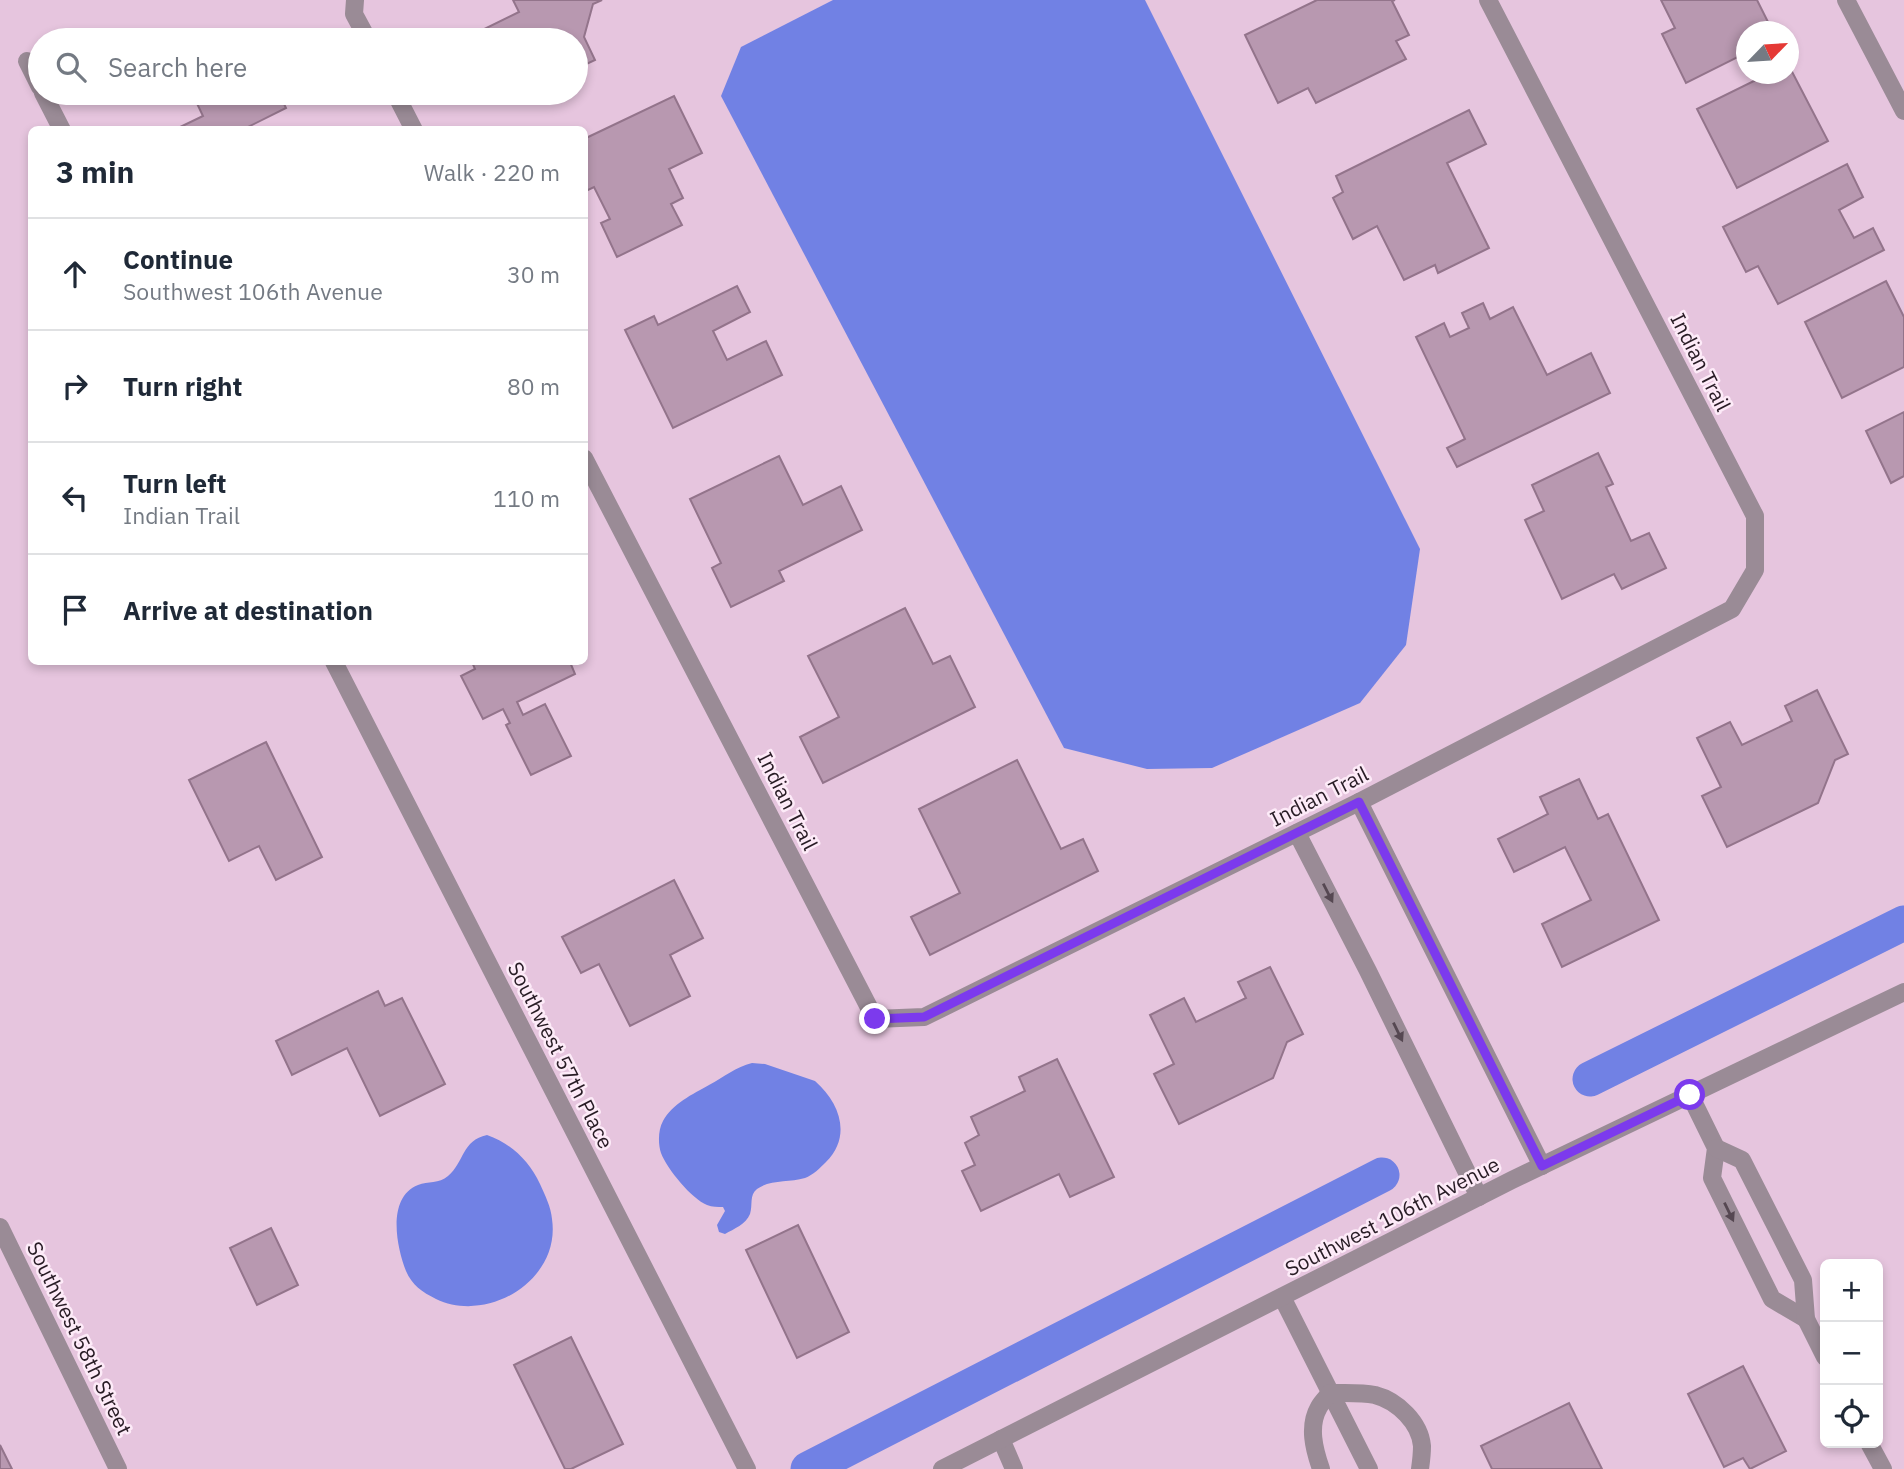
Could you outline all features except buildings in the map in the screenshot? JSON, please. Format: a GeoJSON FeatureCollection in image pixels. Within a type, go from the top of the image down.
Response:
{"type":"FeatureCollection","features":[{"type":"Feature","properties":{"kind":"street"},"geometry":{"type":"LineString","coordinates":[[355,0],[354,14],[362,28]]}},
{"type":"Feature","properties":{"kind":"street","name":"Indian Trail"},"geometry":{"type":"LineString","coordinates":[[588,466],[875,1019],[924,1017],[1359,802],[1732,609],[1755,570],[1755,516],[1488,0]]}},
{"type":"Feature","properties":{"kind":"street"},"geometry":{"type":"LineString","coordinates":[[1846,0],[1904,111]]}},
{"type":"Feature","properties":{"kind":"street"},"geometry":{"type":"LineString","coordinates":[[49,105],[60,126]]}},
{"type":"Feature","properties":{"kind":"street"},"geometry":{"type":"LineString","coordinates":[[401,105],[412,126]]}},
{"type":"Feature","properties":{"kind":"street","name":"Southwest 57th Place"},"geometry":{"type":"LineString","coordinates":[[336,665],[747,1469]]}},
{"type":"Feature","properties":{"kind":"street"},"geometry":{"type":"LineString","coordinates":[[1359,802],[1542,1166]]}},
{"type":"Feature","properties":{"kind":"street"},"geometry":{"type":"LineString","coordinates":[[1297,832],[1479,1197]]}},
{"type":"Feature","properties":{"kind":"street","name":"Southwest 106th Avenue"},"geometry":{"type":"LineString","coordinates":[[942,1469],[1479,1197],[1904,992]]}},
{"type":"Feature","properties":{"kind":"street"},"geometry":{"type":"LineString","coordinates":[[1690,1095],[1716,1148],[1712,1178],[1772,1299],[1806,1319]]}},
{"type":"Feature","properties":{"kind":"street"},"geometry":{"type":"LineString","coordinates":[[1716,1148],[1742,1160],[1803,1280],[1806,1319],[1820,1347]]}},
{"type":"Feature","properties":{"kind":"street","name":"Southwest 58th Street"},"geometry":{"type":"LineString","coordinates":[[0,1227],[118,1469]]}},
{"type":"Feature","properties":{"kind":"street"},"geometry":{"type":"LineString","coordinates":[[1282,1297],[1369,1469]]}},
{"type":"Feature","properties":{"kind":"street"},"geometry":{"type":"LineString","coordinates":[[1330,1393],[1376,1395],[1405,1412],[1415,1425],[1422,1445],[1418,1467]]}},
{"type":"Feature","properties":{"kind":"street"},"geometry":{"type":"LineString","coordinates":[[1321,1469],[1314,1448],[1313,1426],[1319,1407],[1330,1393]]}},
{"type":"Feature","properties":{"kind":"street"},"geometry":{"type":"LineString","coordinates":[[1001,1439],[1014,1469]]}},
{"type":"Feature","properties":{"kind":"street"},"geometry":{"type":"LineString","coordinates":[[1872,1448],[1883,1469]]}},
{"type":"Feature","properties":{"kind":"water"},"geometry":{"type":"Polygon","coordinates":[[[833,0],[1145,0],[1420,549],[1406,645],[1360,703],[1212,768],[1147,769],[1064,748],[721,96],[741,47],[833,0]]]}},
{"type":"Feature","properties":{"kind":"water"},"geometry":{"type":"Polygon","coordinates":[[[752,1063],[765,1064],[815,1081],[831,1099],[840,1120],[841,1131],[834,1152],[819,1169],[805,1178],[768,1184],[757,1189],[753,1194],[751,1211],[746,1221],[725,1234],[719,1232],[717,1225],[725,1211],[723,1207],[701,1202],[681,1183],[661,1153],[659,1133],[663,1121],[677,1105],[735,1070],[752,1063]]]}},
{"type":"Feature","properties":{"kind":"water"},"geometry":{"type":"Polygon","coordinates":[[[487,1135],[512,1148],[536,1176],[550,1210],[552,1241],[545,1261],[533,1278],[517,1291],[498,1301],[477,1306],[456,1305],[426,1294],[408,1276],[397,1236],[398,1211],[408,1191],[418,1185],[445,1179],[468,1147],[487,1135]]]}},
{"type":"Feature","properties":{"kind":"waterway"},"geometry":{"type":"LineString","coordinates":[[1590,1079],[1904,923]]}},
{"type":"Feature","properties":{"kind":"waterway"},"geometry":{"type":"LineString","coordinates":[[808,1469],[1382,1175]]}},
{"type":"Feature","properties":{"kind":"route"},"geometry":{"type":"LineString","coordinates":[[875,1019],[924,1017],[1359,802],[1542,1166],[1690,1095]]}}]}
